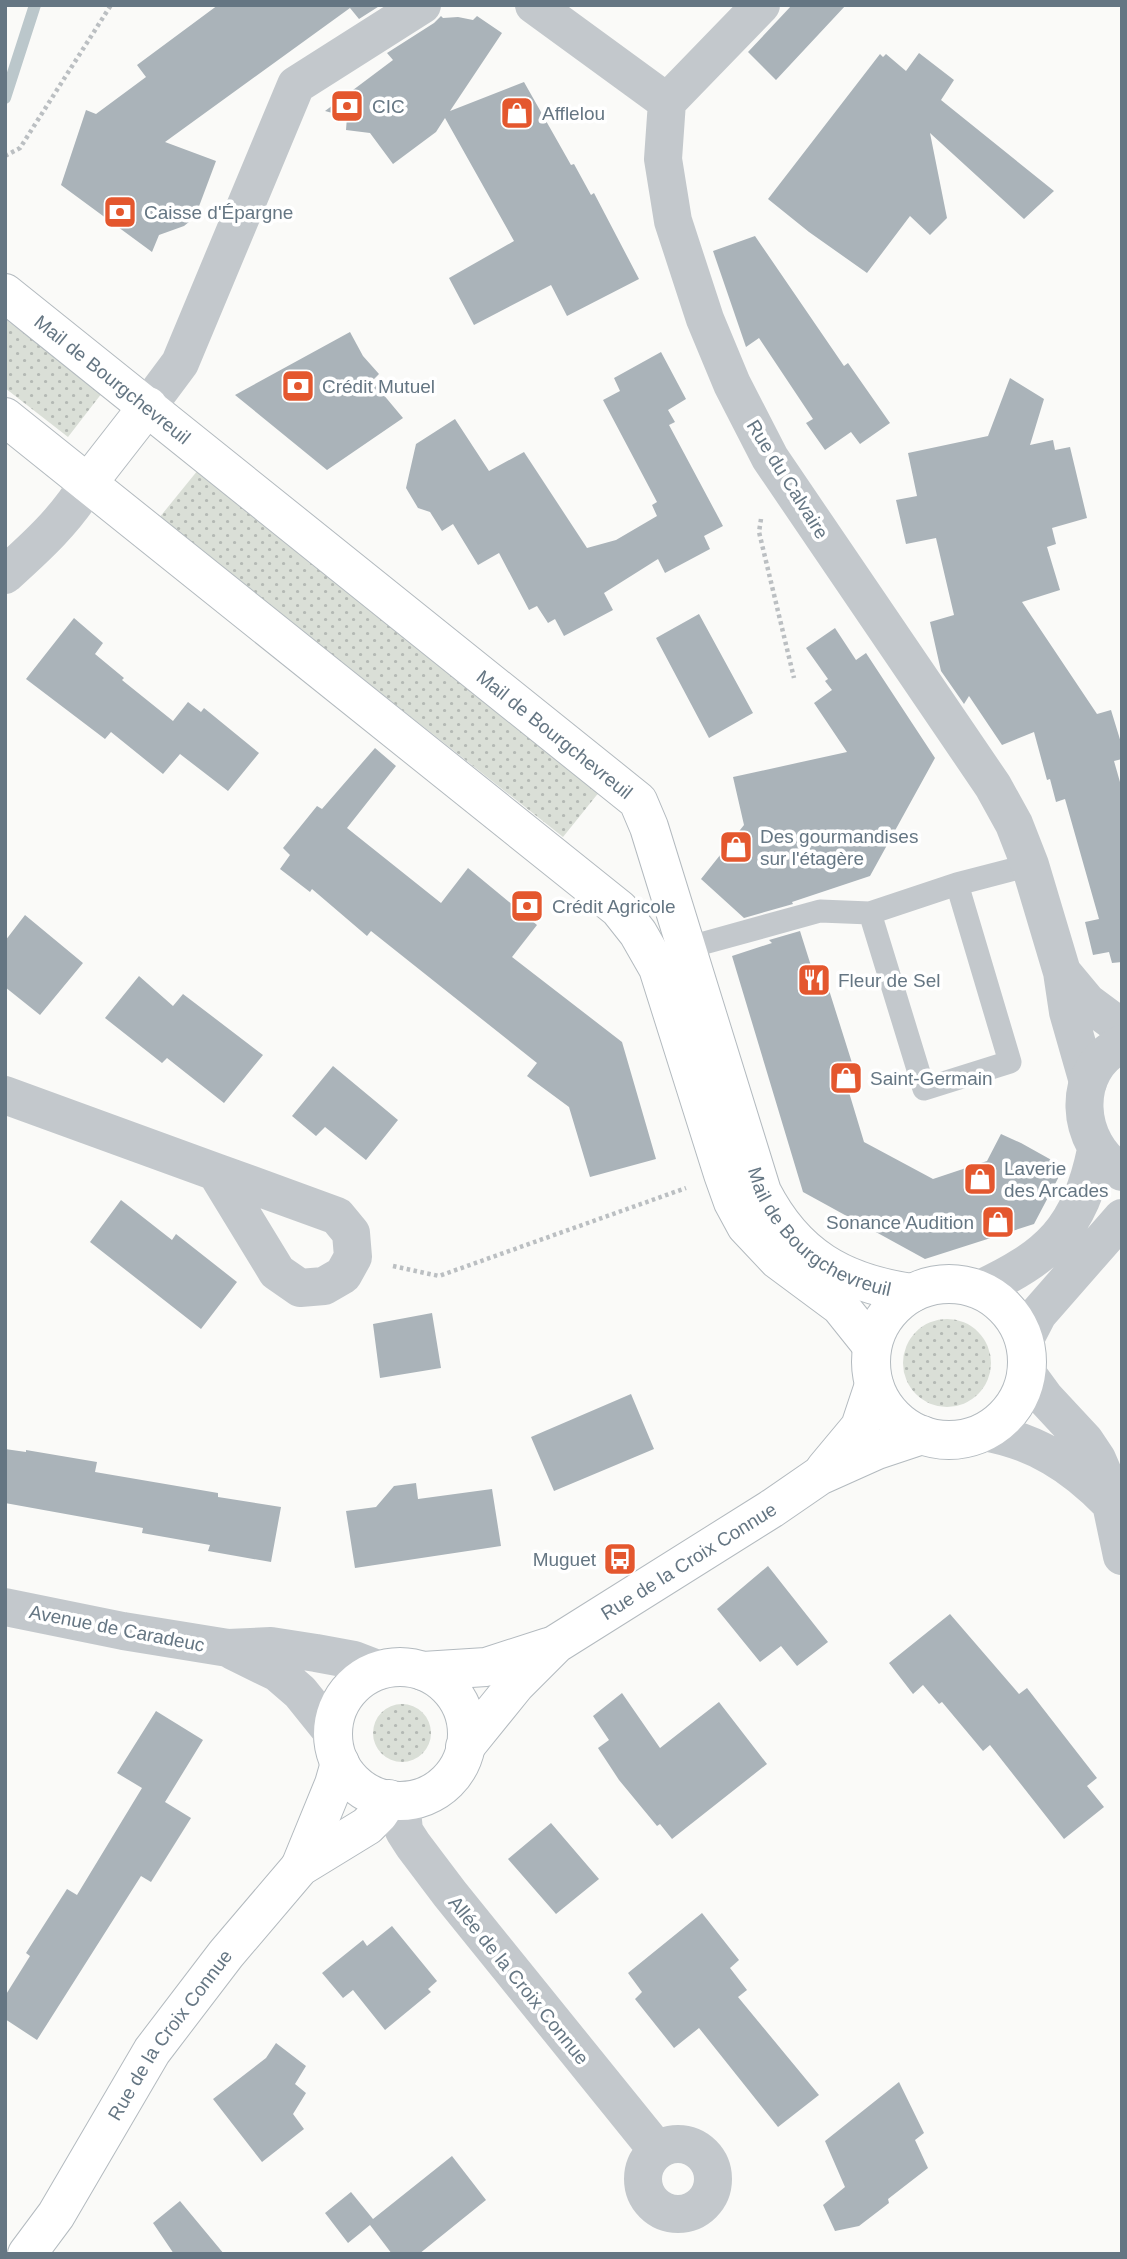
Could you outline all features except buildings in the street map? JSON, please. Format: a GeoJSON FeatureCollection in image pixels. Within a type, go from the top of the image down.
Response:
{"type":"FeatureCollection","features":[{"type":"Feature","properties":{"kind":"main road","name":"Mail de Bourgchevreuil"},"geometry":{"type":"LineString","coordinates":[[5,293],[638,801],[649,827],[762,1192],[774,1216],[812,1256],[837,1272],[879,1288],[912,1293]]}},
{"type":"Feature","properties":{"kind":"main road"},"geometry":{"type":"LineString","coordinates":[[88,483],[148,406]]}},
{"type":"Feature","properties":{"kind":"main road","name":"Mail de Bourgchevreuil"},"geometry":{"type":"LineString","coordinates":[[5,417],[620,909],[638,933],[658,968],[723,1174],[733,1202],[746,1226],[778,1260],[839,1306],[872,1346]]}},
{"type":"Feature","properties":{"kind":"main road"},"geometry":{"type":"LineString","coordinates":[[962,1284],[978,1290],[1007,1310],[1017,1325],[1025,1356],[1022,1390],[1013,1407],[1000,1421],[984,1432],[953,1440],[922,1435],[892,1416],[874,1385],[872,1346],[877,1330],[886,1315],[898,1303],[927,1287],[962,1284]]}},
{"type":"Feature","properties":{"kind":"main road","name":"Rue de la Croix Connue"},"geometry":{"type":"LineString","coordinates":[[819,1476],[860,1427],[874,1385]]}},
{"type":"Feature","properties":{"kind":"main road","name":"Rue de la Croix Connue"},"geometry":{"type":"LineString","coordinates":[[465,1747],[516,1684],[556,1644],[819,1476],[877,1450],[922,1435]]}},
{"type":"Feature","properties":{"kind":"main road","name":"Rue de la Croix Connue"},"geometry":{"type":"LineString","coordinates":[[424,1671],[486,1667],[556,1644]]}},
{"type":"Feature","properties":{"kind":"main road"},"geometry":{"type":"LineString","coordinates":[[409,1667],[424,1671],[450,1689],[458,1702],[466,1724],[461,1762],[443,1785],[423,1796],[395,1800],[360,1787],[349,1776],[337,1748],[334,1719],[346,1694],[355,1684],[380,1670],[409,1667]]}},
{"type":"Feature","properties":{"kind":"main road","name":"Rue de la Croix Connue"},"geometry":{"type":"LineString","coordinates":[[27,2254],[56,2215],[152,2052],[226,1954],[300,1867],[334,1784],[337,1748]]}},
{"type":"Feature","properties":{"kind":"main road","name":"Rue de la Croix Connue"},"geometry":{"type":"LineString","coordinates":[[300,1867],[367,1826],[395,1800]]}},
{"type":"Feature","properties":{"kind":"main road","name":"Rue de la Croix Connue"},"geometry":{"type":"LineString","coordinates":[[44,2254],[56,2215]]}},
{"type":"Feature","properties":{"kind":"street"},"geometry":{"type":"LineString","coordinates":[[148,406],[180,363],[296,85],[422,5]]}},
{"type":"Feature","properties":{"kind":"street"},"geometry":{"type":"LineString","coordinates":[[534,5],[667,102],[761,5]]}},
{"type":"Feature","properties":{"kind":"street","name":"Rue du Calvaire"},"geometry":{"type":"LineString","coordinates":[[667,102],[663,159],[673,221],[705,319],[732,384],[770,458],[993,786],[1014,824],[1030,865],[1062,972],[1068,1012],[1088,1082]]}},
{"type":"Feature","properties":{"kind":"street"},"geometry":{"type":"LineString","coordinates":[[5,576],[55,529],[88,483]]}},
{"type":"Feature","properties":{"kind":"street","name":"Rue du Calvaire"},"geometry":{"type":"LineString","coordinates":[[1062,972],[1087,1002],[1122,1028]]}},
{"type":"Feature","properties":{"kind":"street"},"geometry":{"type":"LineString","coordinates":[[978,1290],[1033,1261],[1058,1238],[1082,1201],[1091,1177],[1109,1161],[1086,1129],[1084,1105],[1088,1082],[1100,1063],[1122,1044]]}},
{"type":"Feature","properties":{"kind":"street"},"geometry":{"type":"LineString","coordinates":[[5,1095],[337,1216],[351,1233],[353,1257],[343,1275],[324,1286],[300,1288],[277,1272],[215,1172]]}},
{"type":"Feature","properties":{"kind":"street"},"geometry":{"type":"LineString","coordinates":[[1122,1218],[1038,1314],[1025,1356],[1039,1390],[1097,1458],[1106,1480],[1122,1556]]}},
{"type":"Feature","properties":{"kind":"street"},"geometry":{"type":"LineString","coordinates":[[984,1432],[1009,1436],[1064,1462],[1091,1483],[1110,1504]]}},
{"type":"Feature","properties":{"kind":"street","name":"Avenue de Caradeuc"},"geometry":{"type":"LineString","coordinates":[[5,1607],[123,1631],[228,1648],[271,1646],[294,1649],[354,1660],[380,1670]]}},
{"type":"Feature","properties":{"kind":"street","name":"Avenue de Caradeuc"},"geometry":{"type":"LineString","coordinates":[[228,1648],[278,1673],[300,1692],[337,1748]]}},
{"type":"Feature","properties":{"kind":"street","name":"Allée de la Croix Connue"},"geometry":{"type":"LineString","coordinates":[[395,1800],[404,1831],[413,1845],[657,2150]]}},
{"type":"Feature","properties":{"kind":"lane"},"geometry":{"type":"LineString","coordinates":[[686,948],[820,911],[870,913],[957,884],[1030,865]]}},
{"type":"Feature","properties":{"kind":"lane"},"geometry":{"type":"LineString","coordinates":[[870,913],[924,1089],[1010,1062],[957,884]]}},
{"type":"Feature","properties":{"kind":"path"},"geometry":{"type":"LineString","coordinates":[[5,156],[20,148],[111,5]]}},
{"type":"Feature","properties":{"kind":"path"},"geometry":{"type":"LineString","coordinates":[[770,458],[759,532],[794,678]]}},
{"type":"Feature","properties":{"kind":"path"},"geometry":{"type":"LineString","coordinates":[[353,1257],[439,1276],[723,1174]]}},
{"type":"Feature","properties":{"kind":"shaded area"},"geometry":{"type":"Polygon","coordinates":[[[5,319],[102,393],[68,437],[5,388],[5,319]]]}},
{"type":"Feature","properties":{"kind":"shaded area"},"geometry":{"type":"Polygon","coordinates":[[[198,470],[600,791],[563,837],[159,518],[198,470]]]}},
{"type":"Feature","properties":{"kind":"shaded area"},"geometry":{"type":"Polygon","coordinates":[[[947,1319],[972,1326],[984,1338],[991,1363],[984,1388],[972,1400],[947,1407],[922,1400],[910,1388],[903,1363],[910,1338],[922,1326],[947,1319]]]}},
{"type":"Feature","properties":{"kind":"shaded area"},"geometry":{"type":"Polygon","coordinates":[[[402,1704],[413,1706],[426,1717],[431,1733],[429,1744],[418,1757],[402,1762],[391,1760],[378,1749],[373,1733],[375,1722],[386,1709],[402,1704]]]}},
{"type":"Feature","properties":{"kind":"waterway"},"geometry":{"type":"LineString","coordinates":[[5,98],[35,5]]}},
{"type":"Feature","properties":{"kind":"place","name":"CIC"},"geometry":{"type":"Point","coordinates":[347,106]}},
{"type":"Feature","properties":{"kind":"place","name":"Afflelou"},"geometry":{"type":"Point","coordinates":[517,113]}},
{"type":"Feature","properties":{"kind":"place","name":"Caisse d'Épargne"},"geometry":{"type":"Point","coordinates":[120,212]}},
{"type":"Feature","properties":{"kind":"place","name":"Crédit Mutuel"},"geometry":{"type":"Point","coordinates":[298,386]}},
{"type":"Feature","properties":{"kind":"place","name":"Des gourmandises sur l'étagère"},"geometry":{"type":"Point","coordinates":[736,847]}},
{"type":"Feature","properties":{"kind":"place","name":"Crédit Agricole"},"geometry":{"type":"Point","coordinates":[527,906]}},
{"type":"Feature","properties":{"kind":"place","name":"Fleur de Sel"},"geometry":{"type":"Point","coordinates":[814,980]}},
{"type":"Feature","properties":{"kind":"place","name":"Saint-Germain"},"geometry":{"type":"Point","coordinates":[846,1078]}},
{"type":"Feature","properties":{"kind":"place","name":"Laverie des Arcades"},"geometry":{"type":"Point","coordinates":[980,1179]}},
{"type":"Feature","properties":{"kind":"place","name":"Sonance Audition"},"geometry":{"type":"Point","coordinates":[998,1222]}},
{"type":"Feature","properties":{"kind":"place","name":"Muguet"},"geometry":{"type":"Point","coordinates":[620,1559]}}]}
